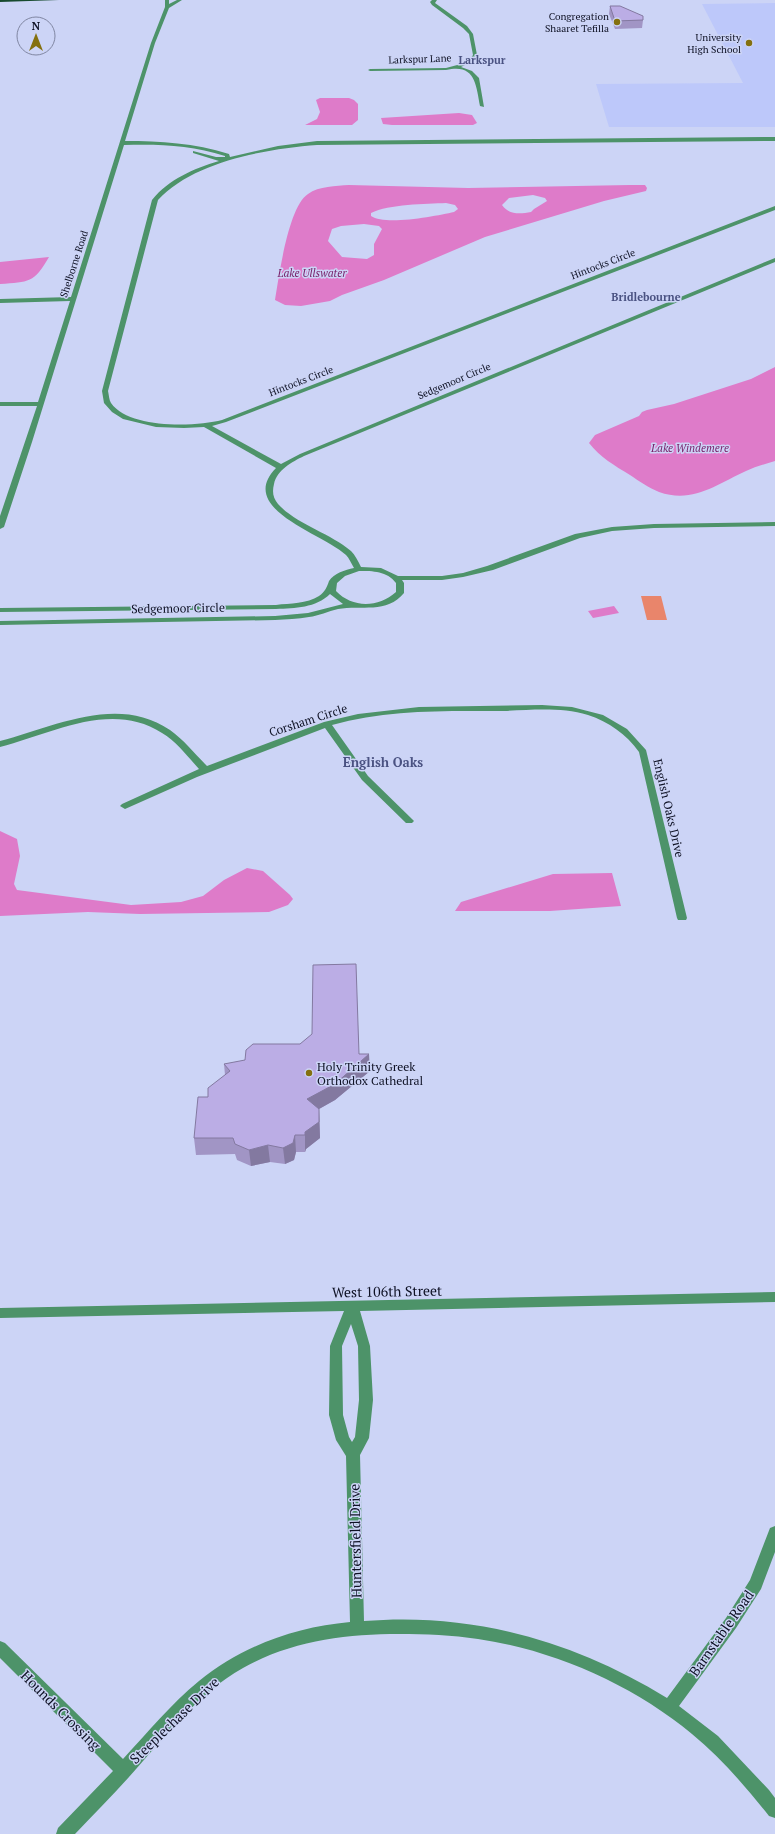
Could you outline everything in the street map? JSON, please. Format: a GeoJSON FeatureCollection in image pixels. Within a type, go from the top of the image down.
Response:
{"type":"FeatureCollection","features":[{"type":"Feature","properties":{"kind":"main road"},"geometry":{"type":"LineString","coordinates":[[0,1],[57,0]]}},
{"type":"Feature","properties":{"kind":"street","name":"Shelborne Road"},"geometry":{"type":"LineString","coordinates":[[0,527],[29,442],[39,404],[122,146],[153,43],[167,7],[167,0]]}},
{"type":"Feature","properties":{"kind":"street"},"geometry":{"type":"LineString","coordinates":[[167,7],[180,0]]}},
{"type":"Feature","properties":{"kind":"street","name":"Larkspur Lane"},"geometry":{"type":"LineString","coordinates":[[370,70],[436,70],[457,67],[470,62],[474,58],[473,38],[465,27],[433,4],[432,2],[439,1],[439,8]]}},
{"type":"Feature","properties":{"kind":"street"},"geometry":{"type":"LineString","coordinates":[[457,67],[470,72],[477,78],[482,106]]}},
{"type":"Feature","properties":{"kind":"street","name":"Hintocks Circle"},"geometry":{"type":"LineString","coordinates":[[775,139],[325,142],[270,148],[228,160],[179,179],[164,190],[155,200],[105,396],[108,405],[117,412],[143,423],[171,426],[205,425],[234,418],[775,208]]}},
{"type":"Feature","properties":{"kind":"street","name":"Hintocks Circle"},"geometry":{"type":"LineString","coordinates":[[122,146],[182,149],[216,159],[228,160]]}},
{"type":"Feature","properties":{"kind":"street","name":"Sedgemoor Circle"},"geometry":{"type":"LineString","coordinates":[[0,610],[276,606],[319,600],[326,596],[336,577],[358,569],[348,554],[318,533],[285,514],[275,504],[270,496],[269,488],[271,480],[280,468],[302,455],[775,260]]}},
{"type":"Feature","properties":{"kind":"street"},"geometry":{"type":"LineString","coordinates":[[0,301],[73,299]]}},
{"type":"Feature","properties":{"kind":"street"},"geometry":{"type":"LineString","coordinates":[[0,404],[39,404]]}},
{"type":"Feature","properties":{"kind":"street"},"geometry":{"type":"LineString","coordinates":[[205,425],[280,468]]}},
{"type":"Feature","properties":{"kind":"street"},"geometry":{"type":"LineString","coordinates":[[358,569],[380,570],[397,578],[442,578],[469,574],[578,536],[612,529],[654,526],[775,524]]}},
{"type":"Feature","properties":{"kind":"street"},"geometry":{"type":"LineString","coordinates":[[331,587],[335,596],[347,603],[374,606],[390,601],[400,593],[401,588],[397,578]]}},
{"type":"Feature","properties":{"kind":"street","name":"Sedgemoor Circle"},"geometry":{"type":"LineString","coordinates":[[0,623],[275,618],[309,615],[337,607],[355,605]]}},
{"type":"Feature","properties":{"kind":"street","name":"Corsham Circle"},"geometry":{"type":"LineString","coordinates":[[125,806],[205,770],[327,724],[372,714],[409,710],[551,707],[583,711]]}},
{"type":"Feature","properties":{"kind":"street","name":"English Oaks Drive"},"geometry":{"type":"LineString","coordinates":[[583,711],[612,722],[639,745],[643,752],[682,918]]}},
{"type":"Feature","properties":{"kind":"street"},"geometry":{"type":"LineString","coordinates":[[0,744],[81,719],[120,718],[150,724],[165,731],[174,738],[205,770]]}},
{"type":"Feature","properties":{"kind":"street"},"geometry":{"type":"LineString","coordinates":[[327,724],[365,778],[409,821]]}},
{"type":"Feature","properties":{"kind":"street","name":"West 106th Street"},"geometry":{"type":"LineString","coordinates":[[0,1313],[775,1297]]}},
{"type":"Feature","properties":{"kind":"street"},"geometry":{"type":"LineString","coordinates":[[352,1306],[336,1346],[336,1415],[343,1440],[354,1454]]}},
{"type":"Feature","properties":{"kind":"street","name":"Huntersfield Drive"},"geometry":{"type":"LineString","coordinates":[[352,1306],[364,1346],[366,1400],[362,1438],[354,1454],[357,1627]]}},
{"type":"Feature","properties":{"kind":"street","name":"Barnstable Road"},"geometry":{"type":"LineString","coordinates":[[669,1708],[731,1623],[756,1584],[775,1533]]}},
{"type":"Feature","properties":{"kind":"street","name":"Steeplechase Drive"},"geometry":{"type":"LineString","coordinates":[[64,1834],[124,1771],[146,1744],[208,1683],[237,1664],[264,1651],[304,1637],[357,1627],[443,1628],[500,1636],[538,1646],[599,1670],[669,1708],[698,1730],[726,1755],[775,1810]]}},
{"type":"Feature","properties":{"kind":"street","name":"Hounds Crossing"},"geometry":{"type":"LineString","coordinates":[[0,1648],[124,1771]]}},
{"type":"Feature","properties":{"kind":"shaded area","name":"University High School"},"geometry":{"type":"Polygon","coordinates":[[[775,3],[775,127],[609,127],[596,84],[743,83],[702,4],[775,3]]]}},
{"type":"Feature","properties":{"kind":"shaded area"},"geometry":{"type":"Polygon","coordinates":[[[641,596],[661,596],[667,620],[647,620],[641,596]]]}},
{"type":"Feature","properties":{"kind":"water"},"geometry":{"type":"Polygon","coordinates":[[[320,98],[349,98],[354,100],[358,104],[358,120],[352,125],[305,125],[317,119],[320,112],[316,100],[320,98]]]}},
{"type":"Feature","properties":{"kind":"water"},"geometry":{"type":"Polygon","coordinates":[[[459,113],[472,115],[477,123],[473,125],[392,125],[383,124],[381,118],[459,113]]]}},
{"type":"Feature","properties":{"kind":"water","name":"Lake Ullswater"},"geometry":{"type":"Polygon","coordinates":[[[349,185],[468,188],[645,185],[647,188],[646,191],[604,201],[485,237],[330,301],[301,306],[285,305],[275,300],[290,227],[301,201],[312,191],[317,189],[349,185]],[[533,195],[509,198],[502,205],[511,212],[531,212],[547,201],[545,198],[533,195]],[[446,203],[408,205],[379,210],[371,213],[371,216],[378,219],[399,220],[435,216],[454,212],[458,209],[455,205],[446,203]],[[364,224],[341,226],[332,229],[328,241],[342,257],[367,259],[374,255],[374,244],[382,229],[379,226],[364,224]]]}},
{"type":"Feature","properties":{"kind":"water"},"geometry":{"type":"Polygon","coordinates":[[[49,257],[44,266],[30,280],[18,283],[0,284],[0,262],[49,257]]]}},
{"type":"Feature","properties":{"kind":"water","name":"Lake Windemere"},"geometry":{"type":"Polygon","coordinates":[[[775,367],[775,461],[749,470],[715,487],[683,496],[659,492],[613,465],[598,453],[589,443],[595,435],[639,416],[642,412],[674,404],[751,379],[775,367]]]}},
{"type":"Feature","properties":{"kind":"water"},"geometry":{"type":"Polygon","coordinates":[[[614,606],[619,613],[593,618],[588,611],[614,606]]]}},
{"type":"Feature","properties":{"kind":"water"},"geometry":{"type":"Polygon","coordinates":[[[0,831],[17,839],[20,856],[14,884],[17,890],[131,905],[181,902],[203,896],[224,880],[247,868],[263,871],[293,899],[288,905],[269,912],[140,914],[88,912],[0,916],[0,831]]]}},
{"type":"Feature","properties":{"kind":"water"},"geometry":{"type":"Polygon","coordinates":[[[612,873],[621,906],[550,911],[455,911],[461,902],[553,874],[612,873]]]}},
{"type":"Feature","properties":{"kind":"building"},"geometry":{"type":"Polygon","coordinates":[[[610,6],[620,6],[643,16],[643,20],[615,21],[610,6]]]}},
{"type":"Feature","properties":{"kind":"building","name":"Holy Trinity Greek Orthodox Cathedral"},"geometry":{"type":"Polygon","coordinates":[[[356,964],[359,1054],[369,1054],[335,1084],[307,1099],[319,1109],[319,1122],[305,1132],[305,1135],[295,1135],[293,1143],[283,1148],[268,1145],[249,1150],[235,1144],[233,1138],[194,1138],[198,1097],[208,1097],[208,1088],[230,1071],[224,1064],[245,1060],[246,1050],[253,1044],[300,1044],[312,1034],[313,965],[356,964]]]}},
{"type":"Feature","properties":{"kind":"place","name":"Congregation Shaaret Tefilla"},"geometry":{"type":"Point","coordinates":[617,22]}},
{"type":"Feature","properties":{"kind":"place","name":"University High School"},"geometry":{"type":"Point","coordinates":[749,43]}},
{"type":"Feature","properties":{"kind":"place","name":"Holy Trinity Greek Orthodox Cathedral"},"geometry":{"type":"Point","coordinates":[309,1073]}},
{"type":"Feature","properties":{"kind":"district","name":"Larkspur"},"geometry":{"type":"Point","coordinates":[482,60]}},
{"type":"Feature","properties":{"kind":"district","name":"Bridlebourne"},"geometry":{"type":"Point","coordinates":[646,297]}},
{"type":"Feature","properties":{"kind":"district","name":"English Oaks"},"geometry":{"type":"Point","coordinates":[383,762]}}]}
